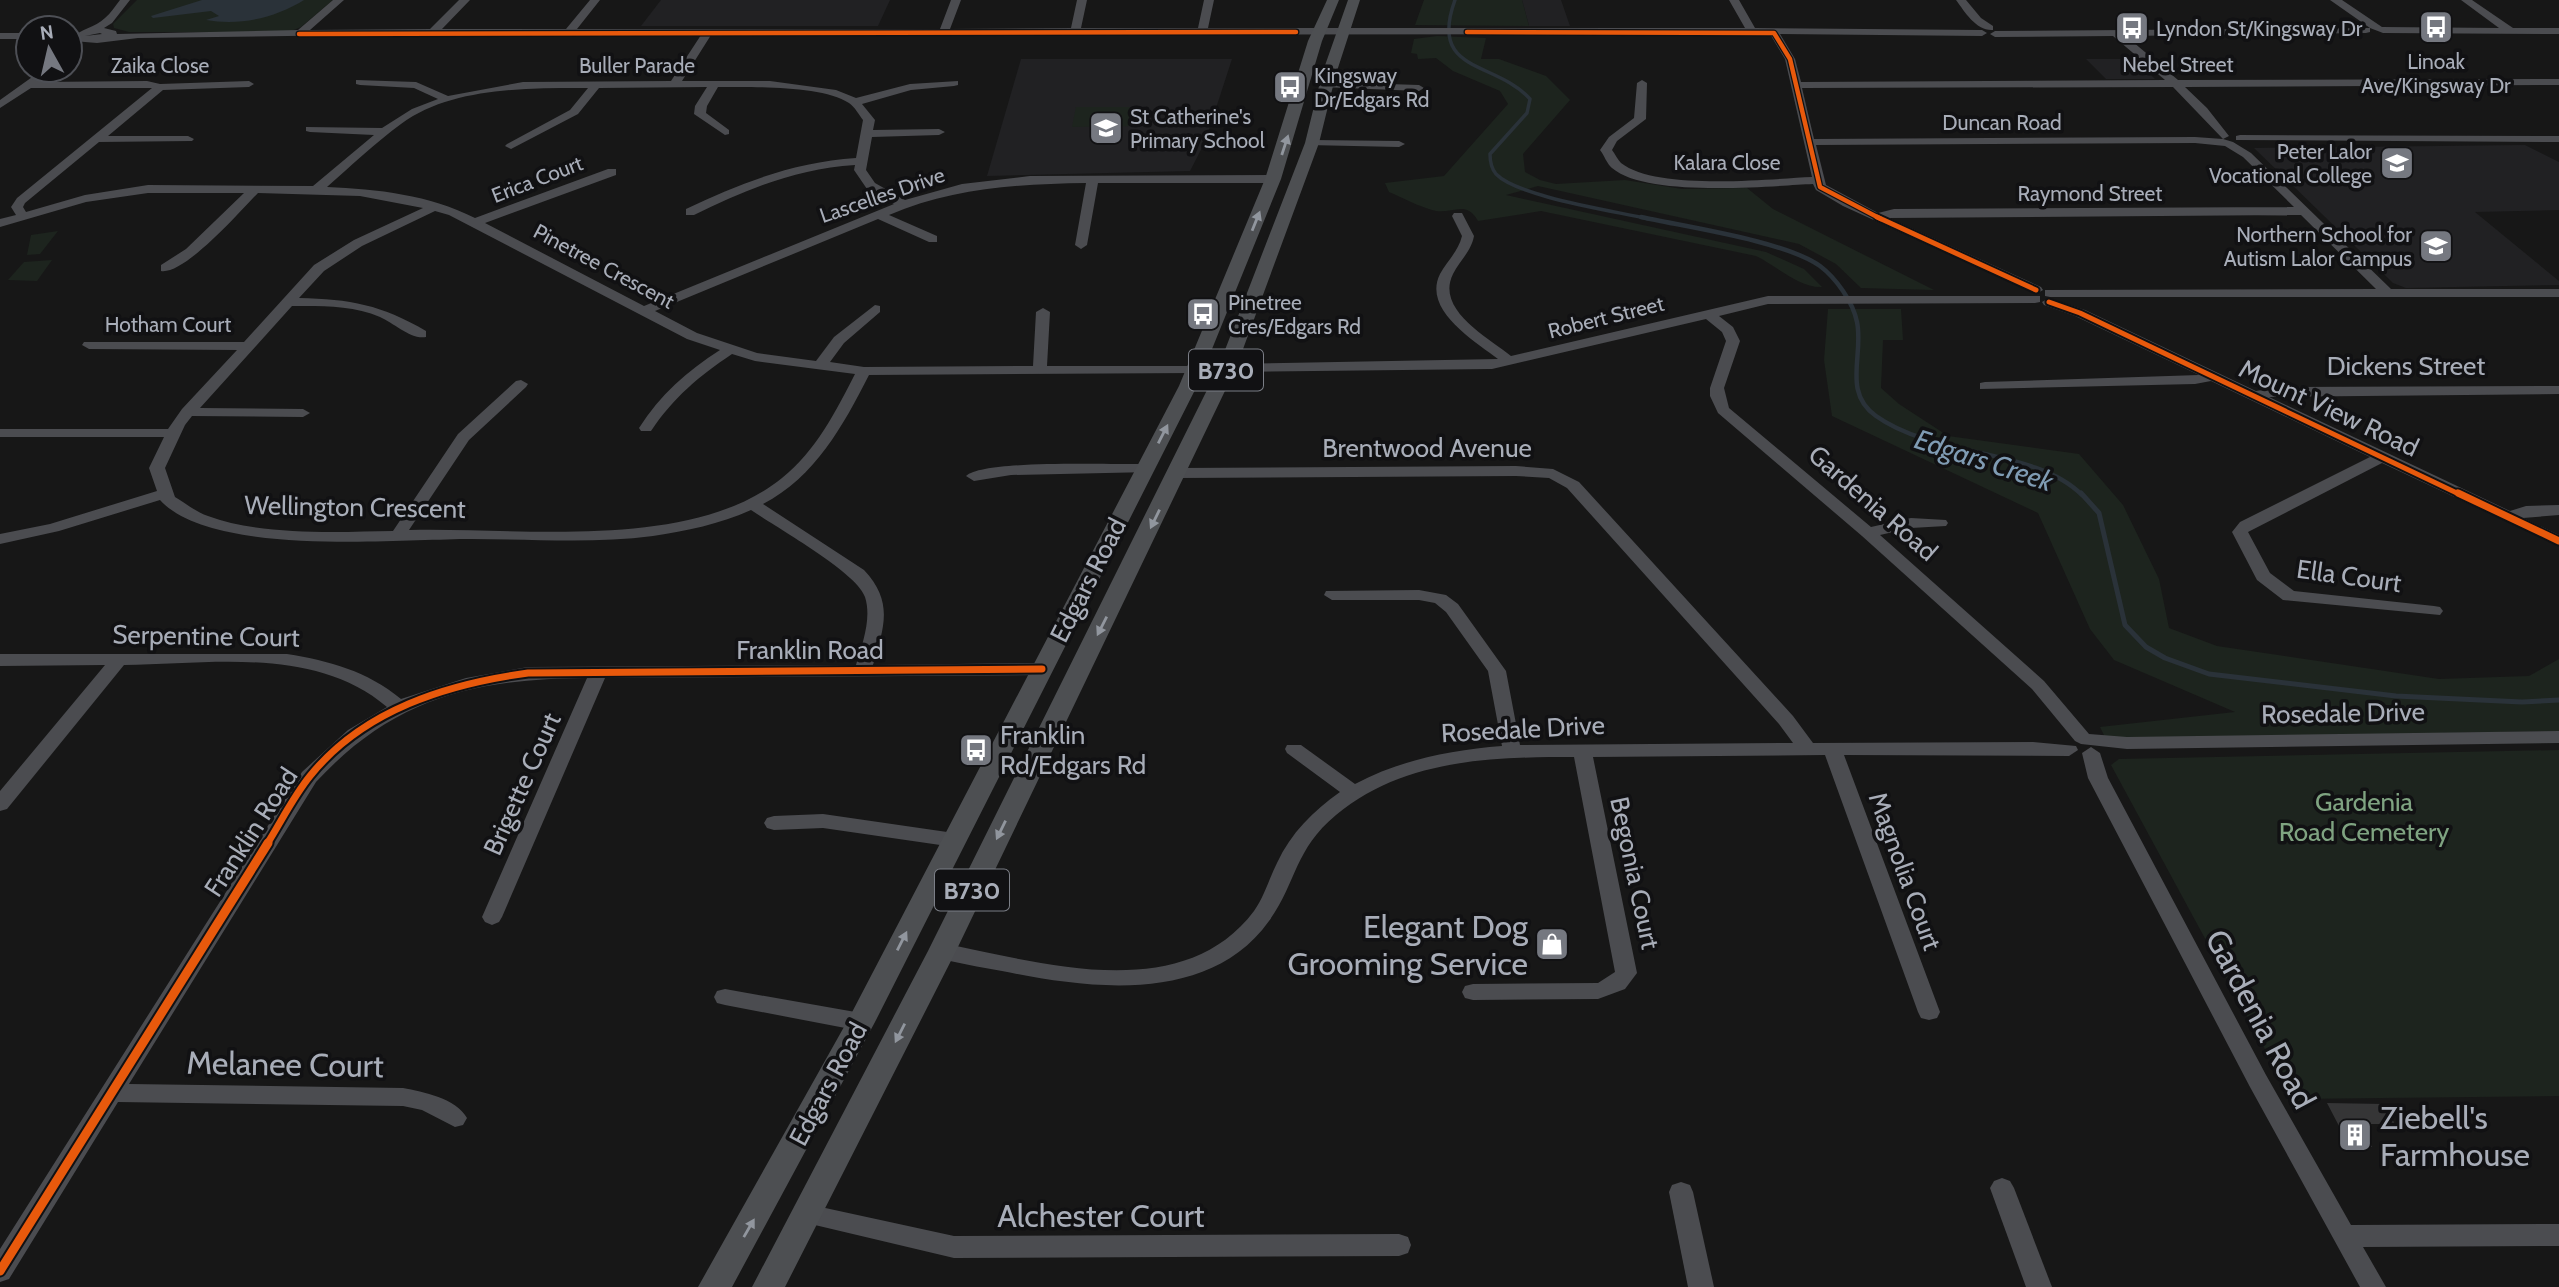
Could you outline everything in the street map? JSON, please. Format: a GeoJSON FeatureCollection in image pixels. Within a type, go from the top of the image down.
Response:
{"type":"FeatureCollection","features":[{"type":"Feature","properties":{"kind":"main road","name":"Edgars Road"},"geometry":{"type":"LineString","coordinates":[[714,1287],[769,1193],[861,1022],[1196,369],[1273,179],[1318,32],[1333,0]]}},
{"type":"Feature","properties":{"kind":"main road","name":"Edgars Road"},"geometry":{"type":"LineString","coordinates":[[768,1287],[943,951],[1227,368],[1312,143],[1326,85],[1354,0]]}},
{"type":"Feature","properties":{"kind":"main road"},"geometry":{"type":"LineString","coordinates":[[1296,110],[1320,111]]}},
{"type":"Feature","properties":{"kind":"main road"},"geometry":{"type":"LineString","coordinates":[[1239,263],[1266,264]]}},
{"type":"Feature","properties":{"kind":"main road"},"geometry":{"type":"LineString","coordinates":[[1098,560],[1132,565]]}},
{"type":"Feature","properties":{"kind":"street"},"geometry":{"type":"LineString","coordinates":[[91,34],[125,0]]}},
{"type":"Feature","properties":{"kind":"street"},"geometry":{"type":"LineString","coordinates":[[299,34],[339,0]]}},
{"type":"Feature","properties":{"kind":"street"},"geometry":{"type":"LineString","coordinates":[[433,32],[465,0]]}},
{"type":"Feature","properties":{"kind":"street"},"geometry":{"type":"LineString","coordinates":[[569,32],[595,0]]}},
{"type":"Feature","properties":{"kind":"street"},"geometry":{"type":"LineString","coordinates":[[944,32],[956,0]]}},
{"type":"Feature","properties":{"kind":"street"},"geometry":{"type":"LineString","coordinates":[[1075,32],[1082,0]]}},
{"type":"Feature","properties":{"kind":"street"},"geometry":{"type":"LineString","coordinates":[[1202,32],[1209,0]]}},
{"type":"Feature","properties":{"kind":"street"},"geometry":{"type":"LineString","coordinates":[[1734,0],[1752,31]]}},
{"type":"Feature","properties":{"kind":"street"},"geometry":{"type":"LineString","coordinates":[[1961,0],[1985,29]]}},
{"type":"Feature","properties":{"kind":"street"},"geometry":{"type":"LineString","coordinates":[[2336,0],[2373,29]]}},
{"type":"Feature","properties":{"kind":"street"},"geometry":{"type":"LineString","coordinates":[[2466,0],[2511,31]]}},
{"type":"Feature","properties":{"kind":"street"},"geometry":{"type":"LineString","coordinates":[[91,34],[1774,33],[1985,29],[2115,32],[2373,29],[2559,31]]}},
{"type":"Feature","properties":{"kind":"street"},"geometry":{"type":"LineString","coordinates":[[674,85],[708,32]]}},
{"type":"Feature","properties":{"kind":"street"},"geometry":{"type":"LineString","coordinates":[[2115,32],[2173,83],[2389,294]]}},
{"type":"Feature","properties":{"kind":"street"},"geometry":{"type":"LineString","coordinates":[[1774,33],[1790,59],[1816,180]]}},
{"type":"Feature","properties":{"kind":"street"},"geometry":{"type":"LineString","coordinates":[[360,82],[416,85],[446,99]]}},
{"type":"Feature","properties":{"kind":"street"},"geometry":{"type":"LineString","coordinates":[[904,204],[871,186],[860,170],[868,134],[867,115],[855,102],[910,87],[954,82]]}},
{"type":"Feature","properties":{"kind":"street","name":"Nebel Street"},"geometry":{"type":"LineString","coordinates":[[1797,85],[2559,82]]}},
{"type":"Feature","properties":{"kind":"street","name":"Kalara Close"},"geometry":{"type":"LineString","coordinates":[[1642,83],[1640,119],[1613,139],[1606,150],[1610,160],[1623,169],[1651,179],[1682,183],[1816,180]]}},
{"type":"Feature","properties":{"kind":"street"},"geometry":{"type":"LineString","coordinates":[[0,106],[29,85]]}},
{"type":"Feature","properties":{"kind":"street","name":"Zaika Close"},"geometry":{"type":"LineString","coordinates":[[29,85],[249,85]]}},
{"type":"Feature","properties":{"kind":"street"},"geometry":{"type":"LineString","coordinates":[[511,146],[574,112],[596,85]]}},
{"type":"Feature","properties":{"kind":"street"},"geometry":{"type":"LineString","coordinates":[[715,85],[701,106],[700,114],[725,132]]}},
{"type":"Feature","properties":{"kind":"street"},"geometry":{"type":"LineString","coordinates":[[1326,85],[1419,88]]}},
{"type":"Feature","properties":{"kind":"street","name":"Buller Parade"},"geometry":{"type":"LineString","coordinates":[[317,189],[407,115],[446,99],[511,86],[798,86],[836,93],[855,102]]}},
{"type":"Feature","properties":{"kind":"street"},"geometry":{"type":"LineString","coordinates":[[24,217],[17,207],[21,201],[160,87]]}},
{"type":"Feature","properties":{"kind":"street"},"geometry":{"type":"LineString","coordinates":[[310,129],[385,132]]}},
{"type":"Feature","properties":{"kind":"street"},"geometry":{"type":"LineString","coordinates":[[868,134],[939,132]]}},
{"type":"Feature","properties":{"kind":"street"},"geometry":{"type":"LineString","coordinates":[[98,139],[188,139]]}},
{"type":"Feature","properties":{"kind":"street","name":"Duncan Road"},"geometry":{"type":"LineString","coordinates":[[1808,142],[2559,139]]}},
{"type":"Feature","properties":{"kind":"street"},"geometry":{"type":"LineString","coordinates":[[1312,143],[1399,144]]}},
{"type":"Feature","properties":{"kind":"street"},"geometry":{"type":"LineString","coordinates":[[690,212],[781,171],[818,164],[860,161]]}},
{"type":"Feature","properties":{"kind":"street","name":"Erica Court"},"geometry":{"type":"LineString","coordinates":[[477,222],[612,172]]}},
{"type":"Feature","properties":{"kind":"street"},"geometry":{"type":"LineString","coordinates":[[1081,245],[1094,179]]}},
{"type":"Feature","properties":{"kind":"street","name":"Lascelles Drive"},"geometry":{"type":"LineString","coordinates":[[644,311],[877,214],[904,204],[983,185],[1030,180],[1273,179]]}},
{"type":"Feature","properties":{"kind":"street","name":"Mount View Road"},"geometry":{"type":"LineString","coordinates":[[1816,180],[1830,195],[2559,541]]}},
{"type":"Feature","properties":{"kind":"street"},"geometry":{"type":"LineString","coordinates":[[166,268],[191,252],[256,188]]}},
{"type":"Feature","properties":{"kind":"street","name":"Pinetree Crescent"},"geometry":{"type":"LineString","coordinates":[[0,223],[85,199],[128,191],[256,188],[317,189],[384,195],[436,206],[477,222],[692,336],[729,350],[819,367],[864,370],[1196,369]]}},
{"type":"Feature","properties":{"kind":"street"},"geometry":{"type":"LineString","coordinates":[[0,539],[53,528],[165,493],[157,478],[157,465],[170,433],[286,302],[319,268],[337,255],[436,206]]}},
{"type":"Feature","properties":{"kind":"street","name":"Raymond Street"},"geometry":{"type":"LineString","coordinates":[[1876,217],[1907,213],[2305,211]]}},
{"type":"Feature","properties":{"kind":"street"},"geometry":{"type":"LineString","coordinates":[[877,214],[933,239]]}},
{"type":"Feature","properties":{"kind":"street"},"geometry":{"type":"LineString","coordinates":[[1458,216],[1466,229],[1467,240],[1443,282],[1444,299],[1456,317],[1510,362]]}},
{"type":"Feature","properties":{"kind":"street","name":"Robert Street"},"geometry":{"type":"LineString","coordinates":[[1227,368],[1452,368],[1510,362],[1768,300],[2089,295],[2559,293]]}},
{"type":"Feature","properties":{"kind":"street"},"geometry":{"type":"LineString","coordinates":[[286,302],[368,307],[390,314],[421,334]]}},
{"type":"Feature","properties":{"kind":"street"},"geometry":{"type":"LineString","coordinates":[[819,367],[839,340],[875,309]]}},
{"type":"Feature","properties":{"kind":"street"},"geometry":{"type":"LineString","coordinates":[[1040,370],[1043,312]]}},
{"type":"Feature","properties":{"kind":"street","name":"Gardenia Road"},"geometry":{"type":"LineString","coordinates":[[1708,313],[1728,330],[1733,341],[1717,388],[1717,396],[1723,410],[1868,533],[2038,685],[2065,717],[2258,1081],[2373,1287]]}},
{"type":"Feature","properties":{"kind":"street","name":"Hotham Court"},"geometry":{"type":"LineString","coordinates":[[89,345],[247,346]]}},
{"type":"Feature","properties":{"kind":"street"},"geometry":{"type":"LineString","coordinates":[[646,428],[662,403],[681,383],[729,350]]}},
{"type":"Feature","properties":{"kind":"street","name":"Wellington Crescent"},"geometry":{"type":"LineString","coordinates":[[165,493],[193,517],[243,532],[399,534],[655,530],[698,523],[751,503],[773,491],[799,471],[844,410],[864,370]]}},
{"type":"Feature","properties":{"kind":"street"},"geometry":{"type":"LineString","coordinates":[[1985,386],[2195,380],[2212,376]]}},
{"type":"Feature","properties":{"kind":"street"},"geometry":{"type":"LineString","coordinates":[[399,534],[463,437],[521,384]]}},
{"type":"Feature","properties":{"kind":"street","name":"Dickens Street"},"geometry":{"type":"LineString","coordinates":[[2255,396],[2280,391],[2559,390]]}},
{"type":"Feature","properties":{"kind":"street"},"geometry":{"type":"LineString","coordinates":[[187,412],[303,413]]}},
{"type":"Feature","properties":{"kind":"street"},"geometry":{"type":"LineString","coordinates":[[0,433],[170,433]]}},
{"type":"Feature","properties":{"kind":"street","name":"Ella Court"},"geometry":{"type":"LineString","coordinates":[[2381,457],[2246,525],[2241,532],[2242,537],[2263,576],[2289,596],[2434,611]]}},
{"type":"Feature","properties":{"kind":"street"},"geometry":{"type":"LineString","coordinates":[[974,475],[1011,470],[1146,469]]}},
{"type":"Feature","properties":{"kind":"street","name":"Brentwood Avenue"},"geometry":{"type":"LineString","coordinates":[[1177,472],[1516,471],[1553,474],[1573,485],[1786,720],[1807,749]]}},
{"type":"Feature","properties":{"kind":"street"},"geometry":{"type":"LineString","coordinates":[[751,503],[858,574],[872,588],[878,603],[877,613],[863,670]]}},
{"type":"Feature","properties":{"kind":"street"},"geometry":{"type":"LineString","coordinates":[[2510,517],[2526,511],[2559,510]]}},
{"type":"Feature","properties":{"kind":"street"},"geometry":{"type":"LineString","coordinates":[[1868,533],[1911,523],[1940,523]]}},
{"type":"Feature","properties":{"kind":"street"},"geometry":{"type":"LineString","coordinates":[[1332,595],[1419,595],[1440,599],[1452,608],[1497,671],[1512,751]]}},
{"type":"Feature","properties":{"kind":"street"},"geometry":{"type":"LineString","coordinates":[[0,804],[119,659]]}},
{"type":"Feature","properties":{"kind":"street","name":"Serpentine Court"},"geometry":{"type":"LineString","coordinates":[[0,660],[260,659],[310,664],[356,677],[376,686],[399,707]]}},
{"type":"Feature","properties":{"kind":"street","name":"Franklin Road"},"geometry":{"type":"LineString","coordinates":[[0,1271],[309,777],[341,744],[399,707],[459,685],[528,673],[1042,669]]}},
{"type":"Feature","properties":{"kind":"street","name":"Brigette Court"},"geometry":{"type":"LineString","coordinates":[[492,917],[599,672]]}},
{"type":"Feature","properties":{"kind":"street","name":"Rosedale Drive"},"geometry":{"type":"LineString","coordinates":[[943,951],[1104,978],[1146,977],[1185,968],[1211,958],[1249,931],[1272,899],[1296,845],[1325,813],[1353,792],[1381,778],[1437,759],[1512,751],[2033,748],[2127,743],[2559,737]]}},
{"type":"Feature","properties":{"kind":"street"},"geometry":{"type":"LineString","coordinates":[[1294,749],[1353,792]]}},
{"type":"Feature","properties":{"kind":"street","name":"Magnolia Court"},"geometry":{"type":"LineString","coordinates":[[1832,749],[1929,1012]]}},
{"type":"Feature","properties":{"kind":"street","name":"Begonia Court"},"geometry":{"type":"LineString","coordinates":[[1473,992],[1598,991],[1612,988],[1621,982],[1626,973],[1582,750]]}},
{"type":"Feature","properties":{"kind":"street"},"geometry":{"type":"LineString","coordinates":[[774,823],[823,821],[954,840]]}},
{"type":"Feature","properties":{"kind":"street"},"geometry":{"type":"LineString","coordinates":[[725,997],[861,1022]]}},
{"type":"Feature","properties":{"kind":"street","name":"Melanee Court"},"geometry":{"type":"LineString","coordinates":[[111,1093],[403,1097],[427,1102],[455,1118]]}},
{"type":"Feature","properties":{"kind":"street"},"geometry":{"type":"LineString","coordinates":[[2002,1188],[2039,1287]]}},
{"type":"Feature","properties":{"kind":"street"},"geometry":{"type":"LineString","coordinates":[[1681,1192],[1701,1287]]}},
{"type":"Feature","properties":{"kind":"street","name":"Alchester Court"},"geometry":{"type":"LineString","coordinates":[[807,1214],[928,1243],[993,1250],[1398,1245]]}},
{"type":"Feature","properties":{"kind":"street"},"geometry":{"type":"LineString","coordinates":[[2344,1236],[2559,1235]]}},
{"type":"Feature","properties":{"kind":"shaded area"},"geometry":{"type":"Polygon","coordinates":[[[202,0],[304,0],[281,12],[244,21],[206,20],[219,16],[211,11],[153,18],[151,16],[202,0]]]}},
{"type":"Feature","properties":{"kind":"shaded area"},"geometry":{"type":"Polygon","coordinates":[[[661,0],[890,0],[878,26],[641,26],[661,0]]]}},
{"type":"Feature","properties":{"kind":"shaded area"},"geometry":{"type":"Polygon","coordinates":[[[1522,0],[1561,0],[1570,26],[1529,26],[1522,0]]]}},
{"type":"Feature","properties":{"kind":"shaded area","name":"St Catherine's Primary School"},"geometry":{"type":"Polygon","coordinates":[[[1021,59],[1232,59],[1205,142],[1190,171],[987,176],[1021,59]]]}},
{"type":"Feature","properties":{"kind":"shaded area"},"geometry":{"type":"Polygon","coordinates":[[[2086,59],[2134,59],[2155,79],[2106,79],[2086,59]]]}},
{"type":"Feature","properties":{"kind":"shaded area","name":"Northern School for Autism Lalor Campus"},"geometry":{"type":"Polygon","coordinates":[[[2525,145],[2559,162],[2559,210],[2475,212],[2559,281],[2559,285],[2406,288],[2393,283],[2254,148],[2525,145]]]}},
{"type":"Feature","properties":{"kind":"green space"},"geometry":{"type":"Polygon","coordinates":[[[137,0],[333,0],[301,27],[289,32],[129,32],[114,28],[113,24],[137,0]]]}},
{"type":"Feature","properties":{"kind":"green space"},"geometry":{"type":"Polygon","coordinates":[[[1424,0],[1522,0],[1529,26],[1415,25],[1424,0]]]}},
{"type":"Feature","properties":{"kind":"green space"},"geometry":{"type":"Polygon","coordinates":[[[1437,36],[1486,38],[1481,59],[1499,59],[1546,76],[1570,100],[1523,154],[1525,172],[1540,180],[1556,184],[1625,180],[1682,189],[1747,188],[1773,209],[1934,290],[1861,288],[1836,264],[1799,244],[1538,186],[1506,195],[1766,252],[1804,269],[1822,287],[1805,284],[1756,256],[1541,211],[1478,221],[1468,210],[1432,210],[1389,192],[1385,183],[1444,176],[1508,104],[1500,91],[1453,71],[1436,58],[1418,59],[1417,54],[1411,53],[1414,39],[1437,36]]]}},
{"type":"Feature","properties":{"kind":"green space"},"geometry":{"type":"Polygon","coordinates":[[[1076,107],[1139,107],[1136,126],[1072,127],[1076,107]]]}},
{"type":"Feature","properties":{"kind":"green space"},"geometry":{"type":"Polygon","coordinates":[[[58,231],[40,254],[27,255],[31,235],[58,231]]]}},
{"type":"Feature","properties":{"kind":"green space"},"geometry":{"type":"Polygon","coordinates":[[[52,260],[37,281],[8,280],[24,262],[52,260]]]}},
{"type":"Feature","properties":{"kind":"green space"},"geometry":{"type":"Polygon","coordinates":[[[1828,309],[1901,309],[1903,340],[1883,340],[1881,388],[1899,404],[1948,436],[2079,454],[2123,505],[2159,579],[2169,628],[2217,646],[2439,679],[2529,676],[2559,659],[2559,731],[2106,739],[2100,727],[2235,712],[2114,660],[2090,629],[2038,513],[1832,416],[1824,360],[1828,309]]]}},
{"type":"Feature","properties":{"kind":"green space","name":"Gardenia Road Cemetery"},"geometry":{"type":"Polygon","coordinates":[[[2559,750],[2559,1096],[2292,1099],[2111,765],[2119,759],[2559,750]]]}},
{"type":"Feature","properties":{"kind":"building","name":"Ziebell's Farmhouse"},"geometry":{"type":"Polygon","coordinates":[[[2327,1103],[2383,1104],[2395,1124],[2360,1124],[2372,1147],[2350,1147],[2327,1103]]]}},
{"type":"Feature","properties":{"kind":"waterway","name":"Edgars Creek"},"geometry":{"type":"LineString","coordinates":[[1455,0],[1449,24],[1450,41],[1458,54],[1469,63],[1500,77],[1530,99],[1527,113],[1490,154],[1491,165],[1496,174],[1524,190],[1649,219]]}},
{"type":"Feature","properties":{"kind":"waterway","name":"Edgars Creek"},"geometry":{"type":"LineString","coordinates":[[1641,217],[1760,242],[1784,249],[1820,266],[1843,291],[1855,314],[1858,335],[1857,384],[1860,396],[1876,416],[1900,430],[1926,439],[2038,469],[2062,480],[2082,495]]}},
{"type":"Feature","properties":{"kind":"waterway","name":"Edgars Creek"},"geometry":{"type":"LineString","coordinates":[[2081,493],[2099,513],[2125,625],[2146,647],[2165,658],[2209,674],[2396,696],[2522,702],[2559,700]]}},
{"type":"Feature","properties":{"kind":"cycle path"},"geometry":{"type":"LineString","coordinates":[[299,34],[1296,32]]}},
{"type":"Feature","properties":{"kind":"cycle path"},"geometry":{"type":"LineString","coordinates":[[1467,32],[1774,33],[1790,59],[1820,187],[1847,203],[2036,290]]}},
{"type":"Feature","properties":{"kind":"cycle path"},"geometry":{"type":"LineString","coordinates":[[2049,302],[2080,313],[2559,541]]}},
{"type":"Feature","properties":{"kind":"cycle path"},"geometry":{"type":"LineString","coordinates":[[0,1271],[309,777],[354,734],[380,718],[436,692],[466,683],[528,673],[1042,669]]}},
{"type":"Feature","properties":{"kind":"place","name":"Linoak Ave/Kingsway Dr"},"geometry":{"type":"Point","coordinates":[2436,27]}},
{"type":"Feature","properties":{"kind":"place","name":"Lyndon St/Kingsway Dr"},"geometry":{"type":"Point","coordinates":[2132,28]}},
{"type":"Feature","properties":{"kind":"place","name":"Kingsway Dr/Edgars Rd"},"geometry":{"type":"Point","coordinates":[1290,87]}},
{"type":"Feature","properties":{"kind":"place","name":"St Catherine's Primary School"},"geometry":{"type":"Point","coordinates":[1106,128]}},
{"type":"Feature","properties":{"kind":"place","name":"Peter Lalor Vocational College"},"geometry":{"type":"Point","coordinates":[2397,163]}},
{"type":"Feature","properties":{"kind":"place","name":"Northern School for Autism Lalor Campus"},"geometry":{"type":"Point","coordinates":[2436,246]}},
{"type":"Feature","properties":{"kind":"place","name":"Pinetree Cres/Edgars Rd"},"geometry":{"type":"Point","coordinates":[1203,314]}},
{"type":"Feature","properties":{"kind":"place","name":"Franklin Rd/Edgars Rd"},"geometry":{"type":"Point","coordinates":[976,750]}},
{"type":"Feature","properties":{"kind":"place","name":"Elegant Dog Grooming Service"},"geometry":{"type":"Point","coordinates":[1552,944]}},
{"type":"Feature","properties":{"kind":"place","name":"Ziebell's Farmhouse"},"geometry":{"type":"Point","coordinates":[2355,1135]}}]}
